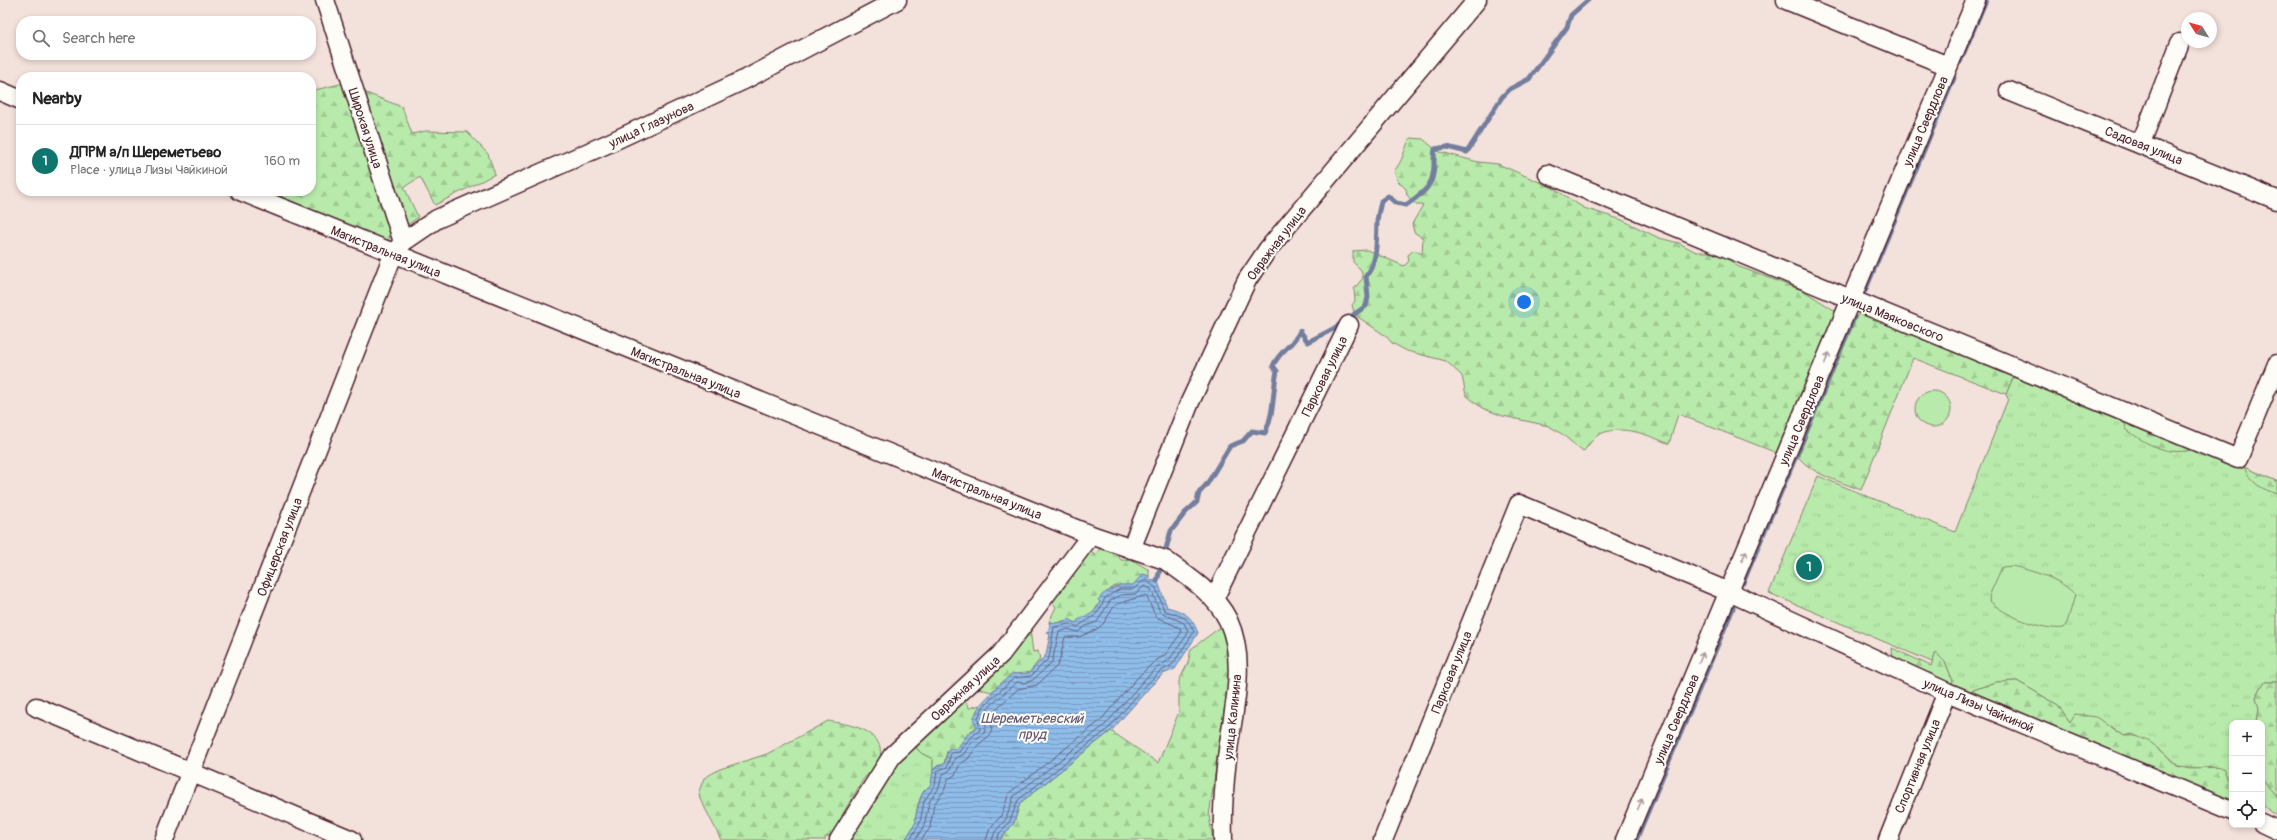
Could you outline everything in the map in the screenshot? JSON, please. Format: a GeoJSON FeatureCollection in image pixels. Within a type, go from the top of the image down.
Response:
{"type":"FeatureCollection","features":[{"type":"Feature","properties":{"kind":"street","name":"Широкая улица"},"geometry":{"type":"LineString","coordinates":[[325,0],[398,248]]}},
{"type":"Feature","properties":{"kind":"street","name":"улица Глазунова"},"geometry":{"type":"LineString","coordinates":[[398,248],[437,219],[607,144],[746,80],[898,0]]}},
{"type":"Feature","properties":{"kind":"street","name":"Овражная улица"},"geometry":{"type":"LineString","coordinates":[[1132,550],[1190,402],[1247,280],[1268,249],[1394,101],[1477,0]]}},
{"type":"Feature","properties":{"kind":"street"},"geometry":{"type":"LineString","coordinates":[[1786,0],[1948,66]]}},
{"type":"Feature","properties":{"kind":"street","name":"улица Свердлова"},"geometry":{"type":"LineString","coordinates":[[1626,840],[1976,0]]}},
{"type":"Feature","properties":{"kind":"street"},"geometry":{"type":"LineString","coordinates":[[2141,143],[2180,43]]}},
{"type":"Feature","properties":{"kind":"street"},"geometry":{"type":"LineString","coordinates":[[0,91],[16,98]]}},
{"type":"Feature","properties":{"kind":"street","name":"Садовая улица"},"geometry":{"type":"LineString","coordinates":[[2010,91],[2141,143],[2277,200]]}},
{"type":"Feature","properties":{"kind":"street","name":"улица Маяковского"},"geometry":{"type":"LineString","coordinates":[[1548,174],[2238,459],[2277,364]]}},
{"type":"Feature","properties":{"kind":"street","name":"Магистральная улица"},"geometry":{"type":"LineString","coordinates":[[254,196],[398,248],[1091,535],[1132,550]]}},
{"type":"Feature","properties":{"kind":"street","name":"Офицерская улица"},"geometry":{"type":"LineString","coordinates":[[164,840],[398,248]]}},
{"type":"Feature","properties":{"kind":"street","name":"Парковая улица"},"geometry":{"type":"LineString","coordinates":[[1214,599],[1349,325]]}},
{"type":"Feature","properties":{"kind":"street","name":"улица Лизы Чайкиной"},"geometry":{"type":"LineString","coordinates":[[1519,504],[1729,592],[1947,692],[2229,810]]}},
{"type":"Feature","properties":{"kind":"street","name":"Парковая улица"},"geometry":{"type":"LineString","coordinates":[[1383,840],[1519,504]]}},
{"type":"Feature","properties":{"kind":"street","name":"Овражная улица"},"geometry":{"type":"LineString","coordinates":[[839,840],[892,756],[1001,654],[1091,535]]}},
{"type":"Feature","properties":{"kind":"street","name":"улица Калинина"},"geometry":{"type":"LineString","coordinates":[[1132,550],[1165,560],[1214,599],[1228,621],[1237,652],[1237,696],[1224,789],[1223,840]]}},
{"type":"Feature","properties":{"kind":"street","name":"Спортивная улица"},"geometry":{"type":"LineString","coordinates":[[1888,840],[1947,692]]}},
{"type":"Feature","properties":{"kind":"street"},"geometry":{"type":"LineString","coordinates":[[36,707],[352,840]]}},
{"type":"Feature","properties":{"kind":"street"},"geometry":{"type":"LineString","coordinates":[[2265,825],[2277,830]]}},
{"type":"Feature","properties":{"kind":"green space"},"geometry":{"type":"Polygon","coordinates":[[[344,83],[391,230],[388,244],[271,196],[316,196],[316,90],[344,83]]]}},
{"type":"Feature","properties":{"kind":"green space"},"geometry":{"type":"Polygon","coordinates":[[[356,89],[402,107],[412,134],[426,131],[467,132],[488,154],[495,174],[435,205],[420,177],[404,187],[418,217],[402,229],[356,89]]]}},
{"type":"Feature","properties":{"kind":"green space"},"geometry":{"type":"Polygon","coordinates":[[[1410,138],[1423,139],[1437,151],[1478,162],[1498,164],[1551,187],[1584,208],[1622,220],[1659,238],[1679,243],[1696,252],[1718,252],[1737,266],[1804,291],[1837,312],[1777,453],[1678,414],[1669,444],[1644,434],[1626,430],[1617,430],[1608,431],[1598,435],[1583,452],[1562,434],[1549,426],[1503,416],[1482,408],[1466,395],[1462,376],[1446,361],[1407,351],[1392,343],[1386,336],[1355,315],[1352,305],[1355,301],[1354,289],[1363,278],[1361,270],[1353,262],[1353,251],[1367,250],[1404,266],[1409,261],[1408,255],[1414,250],[1422,254],[1423,238],[1414,232],[1412,224],[1423,205],[1416,205],[1407,195],[1406,189],[1398,181],[1394,171],[1410,138]]]}},
{"type":"Feature","properties":{"kind":"green space"},"geometry":{"type":"Polygon","coordinates":[[[1860,309],[2016,371],[2006,394],[1913,358],[1861,490],[1836,481],[1812,469],[1798,457],[1860,309]]]}},
{"type":"Feature","properties":{"kind":"green space"},"geometry":{"type":"Polygon","coordinates":[[[2016,371],[2277,481],[2277,681],[2265,681],[2256,697],[2259,708],[2257,720],[2229,720],[2229,781],[2210,766],[2202,768],[2178,766],[2161,750],[2133,734],[2123,736],[2110,726],[2070,722],[2058,705],[2017,681],[1995,682],[1966,693],[1950,685],[1953,681],[1945,662],[1936,654],[1932,662],[1769,593],[1818,476],[1955,532],[2008,399],[2006,394],[2016,371]]]}},
{"type":"Feature","properties":{"kind":"green space"},"geometry":{"type":"Polygon","coordinates":[[[1933,391],[1943,394],[1948,399],[1951,409],[1948,419],[1943,424],[1933,427],[1923,424],[1918,419],[1915,409],[1918,399],[1923,394],[1933,391]]]}},
{"type":"Feature","properties":{"kind":"green space"},"geometry":{"type":"Polygon","coordinates":[[[2123,415],[2197,448],[2178,452],[2168,451],[2150,445],[2126,429],[2123,415]]]}},
{"type":"Feature","properties":{"kind":"green space"},"geometry":{"type":"Polygon","coordinates":[[[2244,467],[2277,481],[2277,494],[2257,485],[2244,467]]]}},
{"type":"Feature","properties":{"kind":"green space"},"geometry":{"type":"Polygon","coordinates":[[[1104,544],[1114,550],[1121,560],[1134,561],[1149,570],[1149,576],[1143,574],[1133,585],[1115,586],[1103,597],[1091,616],[1085,616],[1076,624],[1069,619],[1058,623],[1049,622],[1056,607],[1051,600],[1085,548],[1095,555],[1104,544]]]}},
{"type":"Feature","properties":{"kind":"green space"},"geometry":{"type":"Polygon","coordinates":[[[2012,566],[2038,573],[2055,580],[2063,584],[2075,595],[2067,623],[2063,628],[2045,627],[2024,621],[2003,611],[1989,600],[1990,594],[2002,567],[2012,566]]]}},
{"type":"Feature","properties":{"kind":"green space"},"geometry":{"type":"Polygon","coordinates":[[[1222,626],[1230,655],[1230,684],[1224,712],[1209,816],[1213,840],[1000,840],[1014,823],[1020,803],[1111,731],[1158,763],[1179,712],[1179,681],[1188,663],[1191,649],[1222,626]]]}},
{"type":"Feature","properties":{"kind":"green space"},"geometry":{"type":"Polygon","coordinates":[[[1030,630],[1033,652],[1038,651],[1040,659],[1029,673],[1012,674],[991,692],[981,689],[978,685],[1030,630]]]}},
{"type":"Feature","properties":{"kind":"green space"},"geometry":{"type":"Polygon","coordinates":[[[1892,648],[1931,666],[1936,653],[1945,662],[1953,681],[1950,685],[1893,659],[1892,648]]]}},
{"type":"Feature","properties":{"kind":"green space"},"geometry":{"type":"Polygon","coordinates":[[[2017,681],[2058,705],[2070,722],[2075,714],[2096,717],[2123,736],[2135,736],[2146,740],[2152,743],[2177,766],[2187,768],[2223,768],[2229,782],[2229,803],[1966,693],[1995,682],[2017,681]]]}},
{"type":"Feature","properties":{"kind":"green space"},"geometry":{"type":"Polygon","coordinates":[[[2265,681],[2277,681],[2277,796],[2265,782],[2265,720],[2257,720],[2259,708],[2256,697],[2265,681]]]}},
{"type":"Feature","properties":{"kind":"green space"},"geometry":{"type":"Polygon","coordinates":[[[963,696],[969,708],[980,705],[976,712],[977,727],[969,732],[957,749],[947,751],[944,764],[937,766],[933,770],[933,759],[921,753],[913,744],[963,696]]]}},
{"type":"Feature","properties":{"kind":"green space"},"geometry":{"type":"Polygon","coordinates":[[[828,721],[850,725],[865,731],[877,740],[880,747],[880,764],[864,778],[842,815],[843,833],[825,837],[825,840],[721,840],[698,794],[704,778],[720,769],[767,754],[828,721]]]}},
{"type":"Feature","properties":{"kind":"green space"},"geometry":{"type":"Polygon","coordinates":[[[913,744],[921,753],[933,759],[933,775],[930,786],[923,793],[920,800],[916,812],[917,822],[905,840],[847,840],[896,759],[913,744]]]}},
{"type":"Feature","properties":{"kind":"green space"},"geometry":{"type":"Polygon","coordinates":[[[2265,782],[2277,796],[2277,816],[2265,807],[2265,782]]]}},
{"type":"Feature","properties":{"kind":"water","name":"Шереметьевский пруд"},"geometry":{"type":"Polygon","coordinates":[[[1143,574],[1149,576],[1151,581],[1155,580],[1158,582],[1167,607],[1187,615],[1193,622],[1198,633],[1175,669],[1163,674],[1111,731],[1020,803],[1014,823],[1000,840],[905,840],[916,822],[915,818],[920,800],[923,792],[931,784],[933,770],[937,766],[944,764],[949,748],[957,749],[966,736],[977,727],[973,719],[980,705],[1012,674],[1029,673],[1046,655],[1050,634],[1047,633],[1050,626],[1049,622],[1058,623],[1069,619],[1076,623],[1078,620],[1094,612],[1100,602],[1098,600],[1103,594],[1120,585],[1133,585],[1143,574]]]}},
{"type":"Feature","properties":{"kind":"waterway"},"geometry":{"type":"LineString","coordinates":[[1157,581],[1171,531],[1185,513],[1197,502],[1199,493],[1207,484],[1230,446],[1243,441],[1252,431],[1265,433],[1272,410],[1277,371],[1273,366],[1279,356],[1294,341],[1300,331],[1308,342],[1333,329],[1366,306],[1368,297],[1366,276],[1373,264],[1377,220],[1381,201],[1388,196],[1396,203],[1406,205],[1423,192],[1432,179],[1435,149],[1447,147],[1467,152],[1502,97],[1510,89],[1529,79],[1567,27],[1571,15],[1588,0]]}},
{"type":"Feature","properties":{"kind":"waterway"},"geometry":{"type":"LineString","coordinates":[[1960,62],[1986,0]]}},
{"type":"Feature","properties":{"kind":"waterway"},"geometry":{"type":"LineString","coordinates":[[1865,291],[1954,78]]}},
{"type":"Feature","properties":{"kind":"waterway"},"geometry":{"type":"LineString","coordinates":[[1743,583],[1854,317]]}},
{"type":"Feature","properties":{"kind":"waterway"},"geometry":{"type":"LineString","coordinates":[[1636,840],[1733,608]]}},
{"type":"Feature","properties":{"kind":"place","name":"ДПРМ а/п Шереметьево"},"geometry":{"type":"Point","coordinates":[1809,567]}}]}
